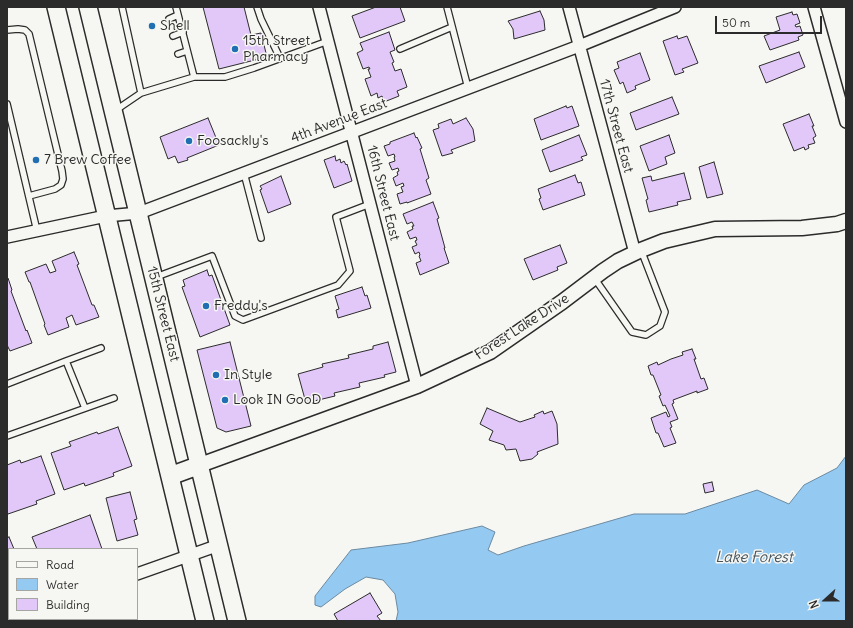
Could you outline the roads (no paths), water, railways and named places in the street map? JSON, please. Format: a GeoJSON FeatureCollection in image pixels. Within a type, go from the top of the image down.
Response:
{"type":"FeatureCollection","features":[{"type":"Feature","properties":{"kind":"main road"},"geometry":{"type":"LineString","coordinates":[[56,7],[190,556],[204,620]]}},
{"type":"Feature","properties":{"kind":"main road","name":"15th Street East"},"geometry":{"type":"LineString","coordinates":[[88,7],[237,621]]}},
{"type":"Feature","properties":{"kind":"main road"},"geometry":{"type":"LineString","coordinates":[[170,476],[200,465]]}},
{"type":"Feature","properties":{"kind":"street","name":"16th Street East"},"geometry":{"type":"LineString","coordinates":[[319,7],[417,386]]}},
{"type":"Feature","properties":{"kind":"street","name":"17th Street East"},"geometry":{"type":"LineString","coordinates":[[569,7],[638,252]]}},
{"type":"Feature","properties":{"kind":"street","name":"4th Avenue East"},"geometry":{"type":"LineString","coordinates":[[7,237],[106,216],[139,213],[579,46],[675,7]]}},
{"type":"Feature","properties":{"kind":"street"},"geometry":{"type":"LineString","coordinates":[[814,7],[846,122]]}},
{"type":"Feature","properties":{"kind":"street","name":"Forest Lake Drive"},"geometry":{"type":"LineString","coordinates":[[200,465],[417,386],[490,352],[618,262],[664,241],[715,229],[802,228],[837,224],[846,220]]}},
{"type":"Feature","properties":{"kind":"street"},"geometry":{"type":"LineString","coordinates":[[138,574],[219,545]]}},
{"type":"Feature","properties":{"kind":"lane"},"geometry":{"type":"LineString","coordinates":[[122,7],[142,93]]}},
{"type":"Feature","properties":{"kind":"lane"},"geometry":{"type":"LineString","coordinates":[[176,7],[194,77]]}},
{"type":"Feature","properties":{"kind":"lane"},"geometry":{"type":"LineString","coordinates":[[257,7],[261,19],[280,58]]}},
{"type":"Feature","properties":{"kind":"lane"},"geometry":{"type":"LineString","coordinates":[[447,7],[468,88]]}},
{"type":"Feature","properties":{"kind":"lane"},"geometry":{"type":"LineString","coordinates":[[124,15],[130,13]]}},
{"type":"Feature","properties":{"kind":"lane"},"geometry":{"type":"LineString","coordinates":[[169,19],[178,15]]}},
{"type":"Feature","properties":{"kind":"lane"},"geometry":{"type":"LineString","coordinates":[[400,49],[452,27]]}},
{"type":"Feature","properties":{"kind":"lane"},"geometry":{"type":"LineString","coordinates":[[7,30],[25,30],[29,34],[62,171],[63,179],[61,185],[56,189],[29,196]]}},
{"type":"Feature","properties":{"kind":"lane"},"geometry":{"type":"LineString","coordinates":[[128,34],[135,32]]}},
{"type":"Feature","properties":{"kind":"lane"},"geometry":{"type":"LineString","coordinates":[[173,36],[183,32]]}},
{"type":"Feature","properties":{"kind":"lane"},"geometry":{"type":"LineString","coordinates":[[114,112],[142,93],[194,77],[224,76],[328,41]]}},
{"type":"Feature","properties":{"kind":"lane"},"geometry":{"type":"LineString","coordinates":[[132,52],[139,49]]}},
{"type":"Feature","properties":{"kind":"lane"},"geometry":{"type":"LineString","coordinates":[[178,54],[187,51]]}},
{"type":"Feature","properties":{"kind":"lane"},"geometry":{"type":"LineString","coordinates":[[136,71],[143,68]]}},
{"type":"Feature","properties":{"kind":"lane"},"geometry":{"type":"LineString","coordinates":[[7,104],[37,231]]}},
{"type":"Feature","properties":{"kind":"lane"},"geometry":{"type":"LineString","coordinates":[[7,118],[12,127]]}},
{"type":"Feature","properties":{"kind":"lane"},"geometry":{"type":"LineString","coordinates":[[244,173],[261,238]]}},
{"type":"Feature","properties":{"kind":"lane"},"geometry":{"type":"LineString","coordinates":[[154,278],[212,256],[235,316],[244,320],[338,285],[350,271],[336,217],[370,204]]}},
{"type":"Feature","properties":{"kind":"lane"},"geometry":{"type":"LineString","coordinates":[[594,278],[632,332],[646,335],[660,326],[665,312],[638,252]]}},
{"type":"Feature","properties":{"kind":"lane"},"geometry":{"type":"LineString","coordinates":[[7,384],[101,348]]}},
{"type":"Feature","properties":{"kind":"lane"},"geometry":{"type":"LineString","coordinates":[[66,361],[85,408]]}},
{"type":"Feature","properties":{"kind":"lane"},"geometry":{"type":"LineString","coordinates":[[7,436],[114,398]]}},
{"type":"Feature","properties":{"kind":"water","name":"Lake Forest"},"geometry":{"type":"Polygon","coordinates":[[[846,456],[846,621],[396,621],[398,612],[395,594],[383,580],[366,577],[345,589],[321,607],[315,605],[315,596],[351,550],[408,543],[482,526],[495,532],[488,550],[498,555],[634,514],[685,514],[757,490],[789,504],[804,485],[837,468],[846,456]]]}},
{"type":"Feature","properties":{"kind":"place","name":"Shell"},"geometry":{"type":"Point","coordinates":[152,26]}},
{"type":"Feature","properties":{"kind":"place","name":"15th Street Pharmacy"},"geometry":{"type":"Point","coordinates":[235,49]}},
{"type":"Feature","properties":{"kind":"place","name":"Foosackly's"},"geometry":{"type":"Point","coordinates":[189,141]}},
{"type":"Feature","properties":{"kind":"place","name":"7 Brew Coffee"},"geometry":{"type":"Point","coordinates":[36,160]}},
{"type":"Feature","properties":{"kind":"place","name":"Freddy's"},"geometry":{"type":"Point","coordinates":[206,306]}},
{"type":"Feature","properties":{"kind":"place","name":"In Style"},"geometry":{"type":"Point","coordinates":[216,375]}},
{"type":"Feature","properties":{"kind":"place","name":"Look IN GooD"},"geometry":{"type":"Point","coordinates":[225,400]}}]}
